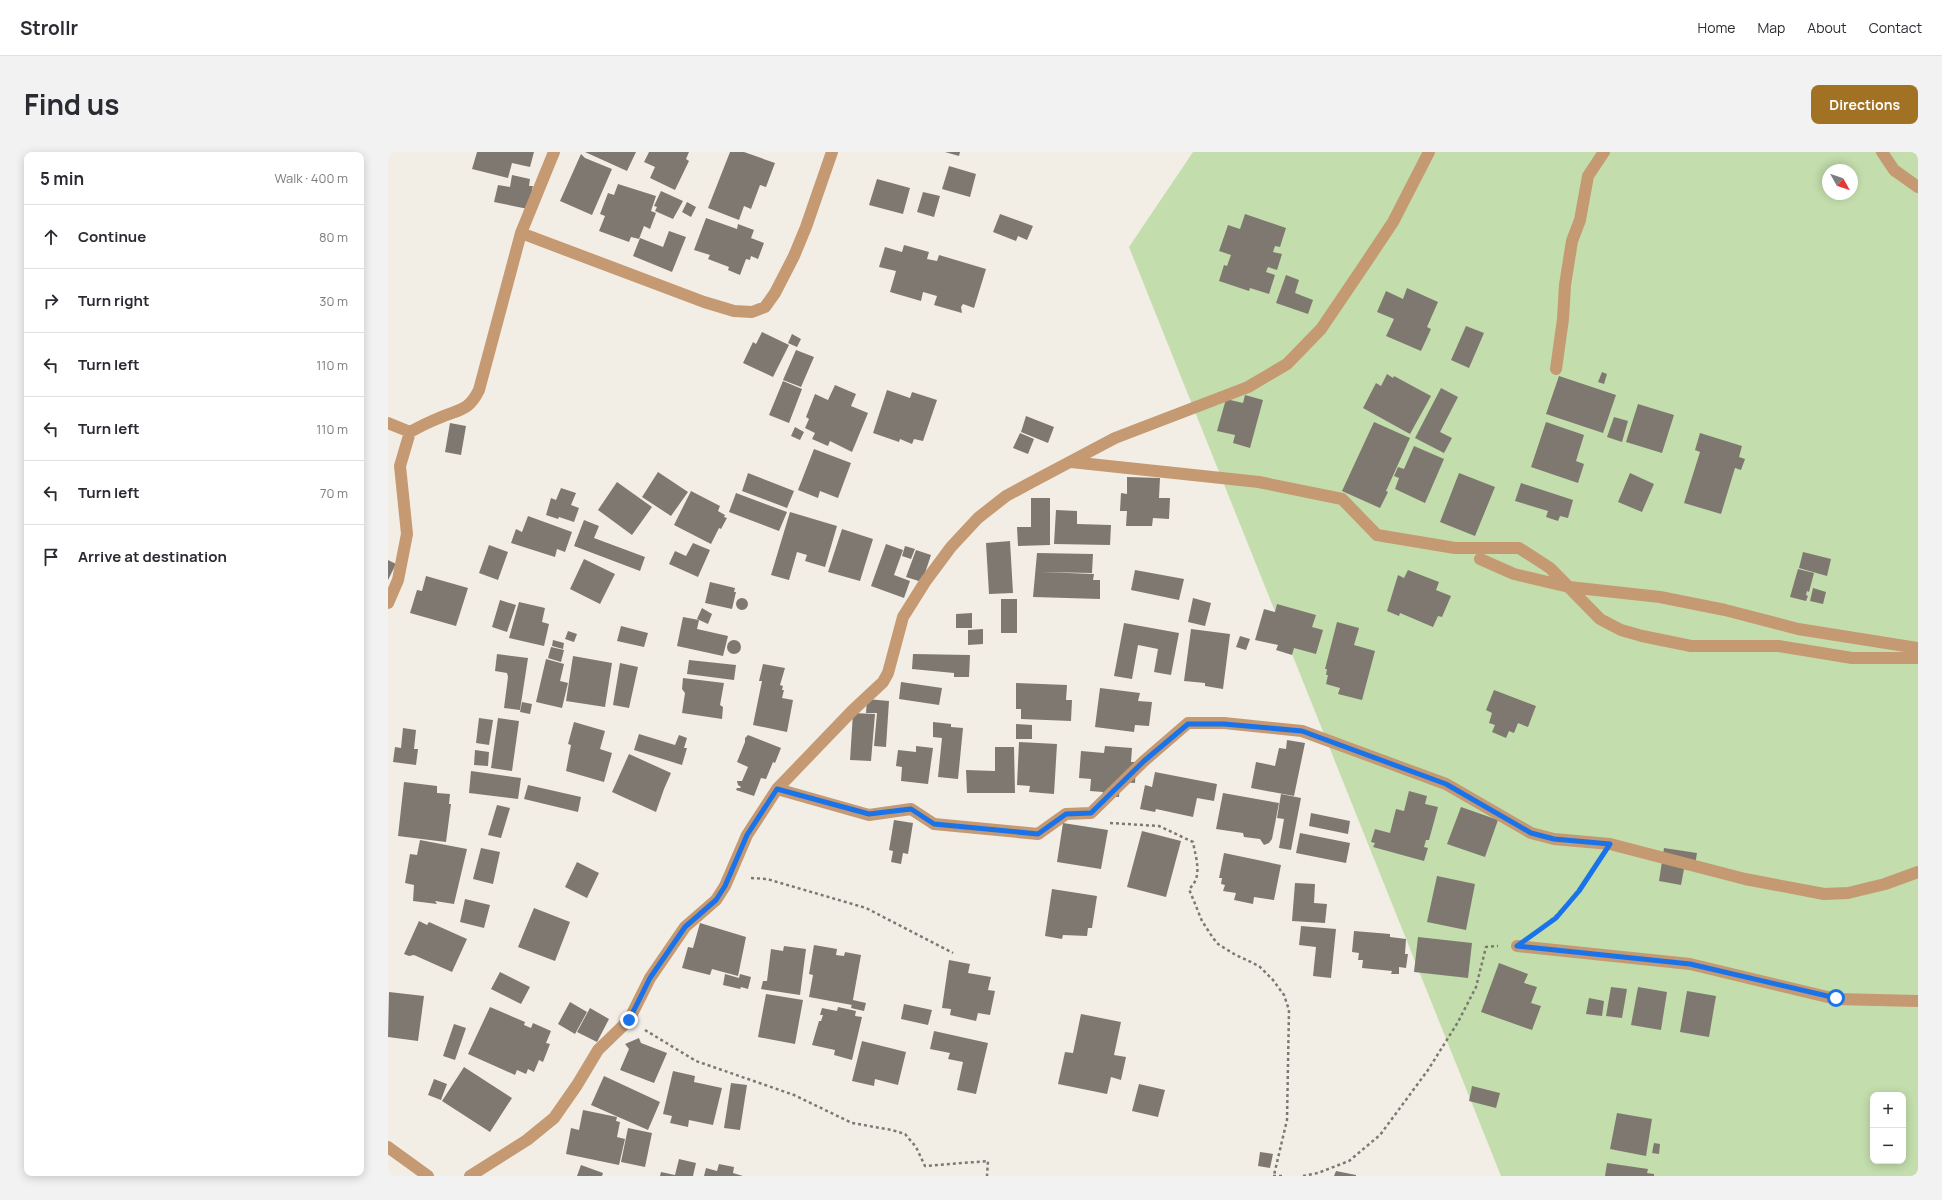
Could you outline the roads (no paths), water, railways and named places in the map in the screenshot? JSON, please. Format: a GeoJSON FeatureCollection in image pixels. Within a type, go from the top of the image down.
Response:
{"type":"FeatureCollection","features":[{"type":"Feature","properties":{"kind":"street"},"geometry":{"type":"LineString","coordinates":[[388,603],[398,580],[408,534],[400,466],[410,432],[440,417],[466,408],[474,400],[479,390],[522,233],[554,152]]}},
{"type":"Feature","properties":{"kind":"street"},"geometry":{"type":"LineString","coordinates":[[522,233],[704,302],[734,311],[752,312],[765,307],[775,293],[794,256],[806,227],[832,152]]}},
{"type":"Feature","properties":{"kind":"street"},"geometry":{"type":"LineString","coordinates":[[470,1176],[527,1140],[554,1118],[577,1085],[598,1050],[629,1020],[650,978],[685,927],[716,900],[728,879],[747,835],[777,789],[852,711],[883,682],[888,673],[903,617],[925,582],[951,547],[978,518],[1006,496],[1115,438],[1248,388],[1287,364],[1321,329],[1363,267],[1393,222],[1429,152]]}},
{"type":"Feature","properties":{"kind":"street"},"geometry":{"type":"LineString","coordinates":[[1556,368],[1563,319],[1565,286],[1572,241],[1580,220],[1588,176],[1604,152]]}},
{"type":"Feature","properties":{"kind":"street"},"geometry":{"type":"LineString","coordinates":[[1882,152],[1894,170],[1918,187]]}},
{"type":"Feature","properties":{"kind":"street"},"geometry":{"type":"LineString","coordinates":[[388,423],[410,432]]}},
{"type":"Feature","properties":{"kind":"street"},"geometry":{"type":"LineString","coordinates":[[1071,462],[1259,482],[1342,499],[1377,535],[1455,548],[1519,548],[1550,568],[1600,619],[1621,630],[1642,636],[1691,646],[1778,646],[1852,658],[1918,658]]}},
{"type":"Feature","properties":{"kind":"street"},"geometry":{"type":"LineString","coordinates":[[1480,559],[1514,574],[1569,587],[1660,597],[1725,610],[1798,629],[1918,648]]}},
{"type":"Feature","properties":{"kind":"street"},"geometry":{"type":"LineString","coordinates":[[777,789],[869,814],[911,809],[934,824],[1038,834],[1066,814],[1091,813],[1144,761],[1188,724],[1224,724],[1302,731],[1446,784],[1531,833],[1554,839],[1610,844],[1745,879],[1824,894],[1848,893],[1885,884],[1918,872]]}},
{"type":"Feature","properties":{"kind":"street"},"geometry":{"type":"LineString","coordinates":[[1517,946],[1690,964],[1836,998],[1918,1001]]}},
{"type":"Feature","properties":{"kind":"street"},"geometry":{"type":"LineString","coordinates":[[388,1147],[428,1176]]}}]}
